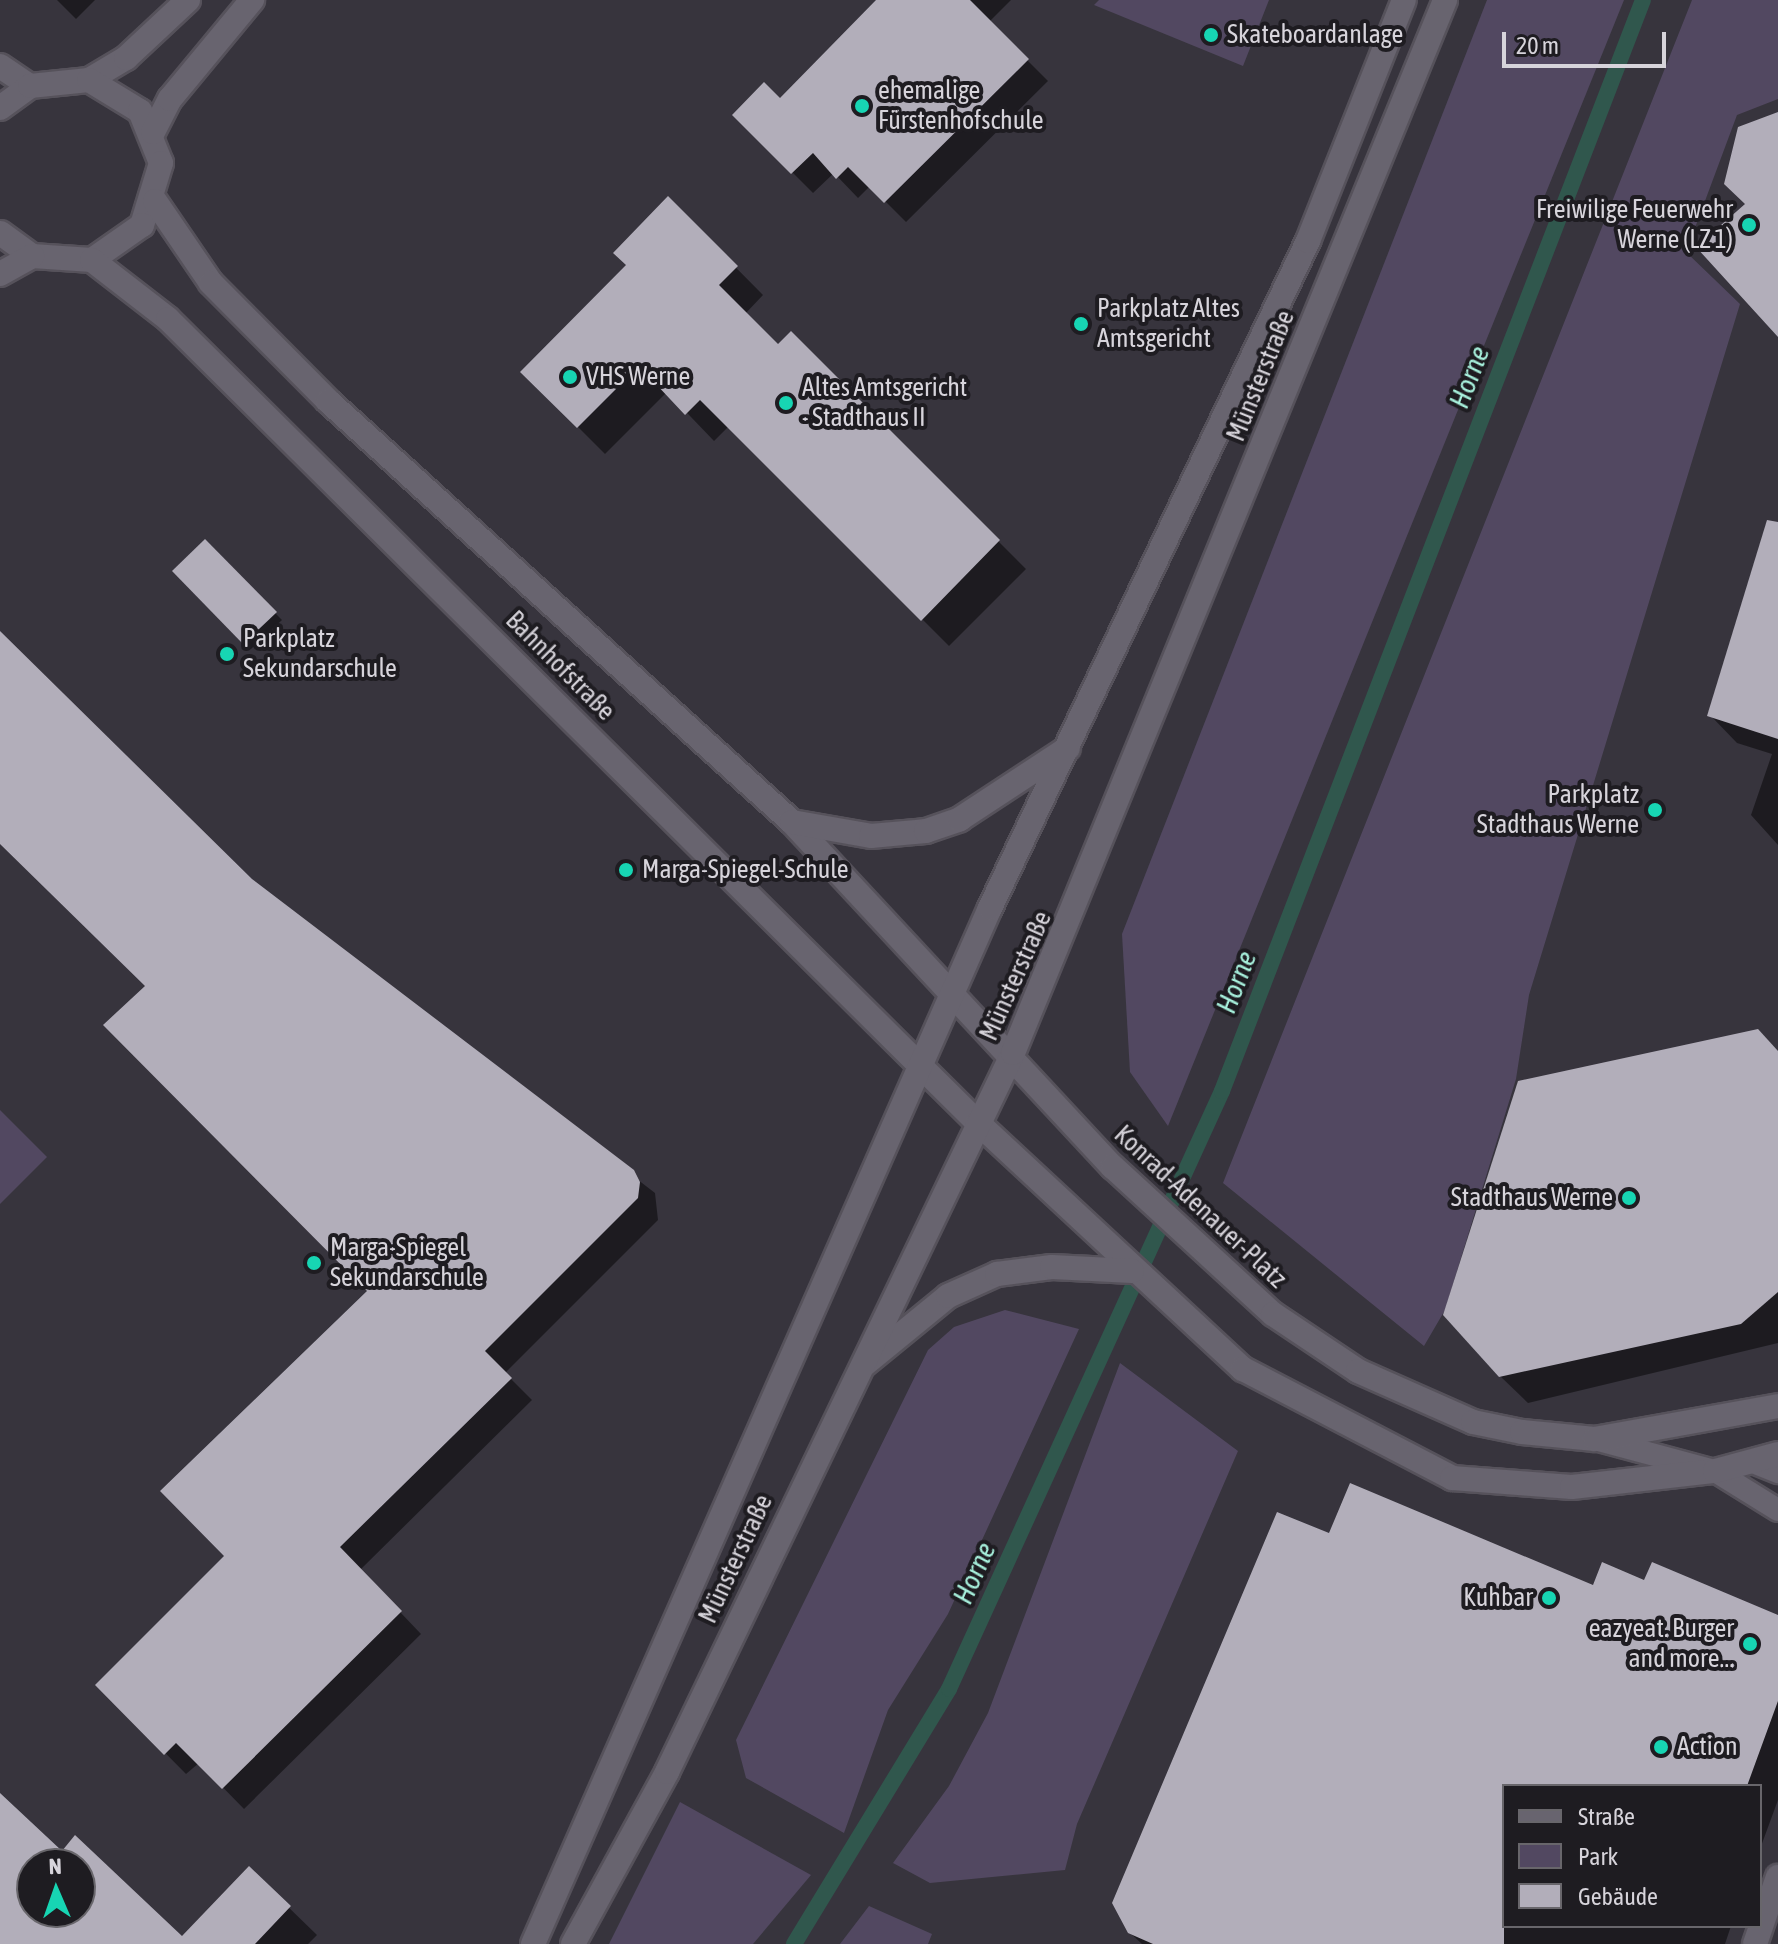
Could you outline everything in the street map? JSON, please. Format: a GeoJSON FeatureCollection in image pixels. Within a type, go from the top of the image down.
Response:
{"type":"FeatureCollection","features":[{"type":"Feature","properties":{"kind":"street"},"geometry":{"type":"LineString","coordinates":[[0,108],[30,86],[89,80],[126,58],[188,0]]}},
{"type":"Feature","properties":{"kind":"street"},"geometry":{"type":"LineString","coordinates":[[153,132],[170,99],[252,0]]}},
{"type":"Feature","properties":{"kind":"street","name":"Münsterstraße"},"geometry":{"type":"LineString","coordinates":[[533,1944],[955,989],[1308,241],[1404,0]]}},
{"type":"Feature","properties":{"kind":"street","name":"Münsterstraße"},"geometry":{"type":"LineString","coordinates":[[573,1944],[667,1772],[855,1373],[1013,1053],[1445,0]]}},
{"type":"Feature","properties":{"kind":"street"},"geometry":{"type":"LineString","coordinates":[[0,66],[30,86]]}},
{"type":"Feature","properties":{"kind":"street"},"geometry":{"type":"LineString","coordinates":[[0,233],[32,256],[92,260],[119,248],[155,201],[161,163],[153,132],[140,111],[89,80]]}},
{"type":"Feature","properties":{"kind":"street","name":"Bahnhofstraße"},"geometry":{"type":"LineString","coordinates":[[155,201],[211,283],[328,401],[792,822],[955,989]]}},
{"type":"Feature","properties":{"kind":"street"},"geometry":{"type":"LineString","coordinates":[[0,274],[32,256]]}},
{"type":"Feature","properties":{"kind":"street","name":"Bahnhofstraße"},"geometry":{"type":"LineString","coordinates":[[92,260],[168,319],[978,1123]]}},
{"type":"Feature","properties":{"kind":"street"},"geometry":{"type":"LineString","coordinates":[[792,822],[871,836],[926,831],[960,819],[1070,747]]}},
{"type":"Feature","properties":{"kind":"street","name":"Konrad-Adenauer-Platz"},"geometry":{"type":"LineString","coordinates":[[955,989],[1113,1167],[1198,1250],[1273,1314],[1358,1371],[1473,1422],[1595,1439],[1778,1406]]}},
{"type":"Feature","properties":{"kind":"street"},"geometry":{"type":"LineString","coordinates":[[978,1123],[1168,1305],[1243,1369],[1452,1478],[1572,1487],[1715,1471],[1778,1454]]}},
{"type":"Feature","properties":{"kind":"street"},"geometry":{"type":"LineString","coordinates":[[855,1373],[948,1296],[997,1274],[1052,1267],[1132,1271]]}},
{"type":"Feature","properties":{"kind":"street"},"geometry":{"type":"LineString","coordinates":[[1764,1940],[1778,1877]]}},
{"type":"Feature","properties":{"kind":"lane"},"geometry":{"type":"LineString","coordinates":[[1595,1439],[1715,1471],[1778,1510]]}},
{"type":"Feature","properties":{"kind":"lane"},"geometry":{"type":"LineString","coordinates":[[1753,1462],[1778,1472]]}},
{"type":"Feature","properties":{"kind":"green space","name":"Skateboardanlage"},"geometry":{"type":"Polygon","coordinates":[[[1099,0],[1269,0],[1243,66],[1094,5],[1099,0]]]}},
{"type":"Feature","properties":{"kind":"green space"},"geometry":{"type":"Polygon","coordinates":[[[1487,0],[1624,0],[1168,1126],[1130,1072],[1122,934],[1487,0]]]}},
{"type":"Feature","properties":{"kind":"green space"},"geometry":{"type":"Polygon","coordinates":[[[1692,0],[1778,0],[1778,99],[1737,115],[1686,252],[1740,304],[1529,995],[1516,1079],[1445,1310],[1424,1346],[1223,1183],[1692,0]]]}},
{"type":"Feature","properties":{"kind":"green space"},"geometry":{"type":"Polygon","coordinates":[[[0,1110],[47,1157],[0,1204],[0,1110]]]}},
{"type":"Feature","properties":{"kind":"green space"},"geometry":{"type":"Polygon","coordinates":[[[1005,1310],[1079,1329],[948,1614],[888,1710],[844,1833],[746,1778],[736,1740],[928,1350],[954,1327],[1005,1310]]]}},
{"type":"Feature","properties":{"kind":"green space"},"geometry":{"type":"Polygon","coordinates":[[[1120,1363],[1238,1451],[1077,1824],[1065,1870],[930,1883],[893,1863],[949,1786],[988,1713],[1120,1363]]]}},
{"type":"Feature","properties":{"kind":"green space"},"geometry":{"type":"Polygon","coordinates":[[[680,1802],[811,1875],[753,1944],[609,1944],[680,1802]]]}},
{"type":"Feature","properties":{"kind":"green space"},"geometry":{"type":"Polygon","coordinates":[[[869,1906],[932,1934],[928,1944],[840,1944],[869,1906]]]}},
{"type":"Feature","properties":{"kind":"building","name":"ehemalige Fürstenhofschule"},"geometry":{"type":"Polygon","coordinates":[[[876,0],[970,0],[1029,59],[884,203],[848,167],[836,179],[813,153],[791,174],[732,115],[764,82],[780,98],[876,0]]]}},
{"type":"Feature","properties":{"kind":"building","name":"Freiwilige Feuerwehr Werne (LZ 1)"},"geometry":{"type":"Polygon","coordinates":[[[1778,112],[1778,337],[1696,247],[1745,204],[1724,184],[1738,127],[1778,112]]]}},
{"type":"Feature","properties":{"kind":"building","name":"Altes Amtsgericht - Stadthaus II"},"geometry":{"type":"Polygon","coordinates":[[[668,196],[738,266],[719,285],[778,344],[791,331],[1000,540],[921,621],[700,400],[685,415],[639,366],[577,428],[520,372],[626,265],[613,253],[668,196]]]}},
{"type":"Feature","properties":{"kind":"building"},"geometry":{"type":"Polygon","coordinates":[[[1767,520],[1778,522],[1778,739],[1707,716],[1767,520]]]}},
{"type":"Feature","properties":{"kind":"building"},"geometry":{"type":"Polygon","coordinates":[[[205,539],[277,612],[243,644],[172,571],[205,539]]]}},
{"type":"Feature","properties":{"kind":"building"},"geometry":{"type":"Polygon","coordinates":[[[0,631],[252,879],[634,1170],[640,1182],[638,1198],[485,1351],[512,1378],[340,1547],[402,1611],[222,1789],[176,1743],[164,1755],[95,1685],[224,1556],[160,1491],[367,1291],[103,1025],[145,986],[0,844],[0,631]]]}},
{"type":"Feature","properties":{"kind":"building","name":"Stadthaus Werne"},"geometry":{"type":"Polygon","coordinates":[[[1758,1029],[1778,1051],[1778,1292],[1741,1324],[1499,1377],[1443,1315],[1518,1081],[1758,1029]]]}},
{"type":"Feature","properties":{"kind":"building"},"geometry":{"type":"Polygon","coordinates":[[[1350,1483],[1593,1585],[1602,1562],[1644,1580],[1652,1562],[1778,1615],[1778,1701],[1748,1784],[1502,1784],[1504,1944],[1153,1944],[1128,1933],[1112,1903],[1277,1512],[1329,1533],[1350,1483]]]}},
{"type":"Feature","properties":{"kind":"building"},"geometry":{"type":"Polygon","coordinates":[[[0,1793],[59,1848],[16,1848],[16,1928],[96,1928],[96,1855],[182,1936],[249,1866],[291,1906],[255,1944],[0,1944],[0,1793]]]}},
{"type":"Feature","properties":{"kind":"building"},"geometry":{"type":"Polygon","coordinates":[[[75,1835],[89,1848],[64,1848],[75,1835]]]}},
{"type":"Feature","properties":{"kind":"waterway","name":"Horne"},"geometry":{"type":"LineString","coordinates":[[794,1944],[949,1689],[1222,1091],[1643,0]]}},
{"type":"Feature","properties":{"kind":"place","name":"Skateboardanlage"},"geometry":{"type":"Point","coordinates":[1211,35]}},
{"type":"Feature","properties":{"kind":"place","name":"ehemalige Fürstenhofschule"},"geometry":{"type":"Point","coordinates":[862,106]}},
{"type":"Feature","properties":{"kind":"place","name":"Freiwilige Feuerwehr Werne (LZ 1)"},"geometry":{"type":"Point","coordinates":[1749,225]}},
{"type":"Feature","properties":{"kind":"place","name":"Parkplatz Altes Amtsgericht"},"geometry":{"type":"Point","coordinates":[1081,324]}},
{"type":"Feature","properties":{"kind":"place","name":"VHS Werne"},"geometry":{"type":"Point","coordinates":[570,377]}},
{"type":"Feature","properties":{"kind":"place","name":"Altes Amtsgericht - Stadthaus II"},"geometry":{"type":"Point","coordinates":[786,403]}},
{"type":"Feature","properties":{"kind":"place","name":"Parkplatz Sekundarschule"},"geometry":{"type":"Point","coordinates":[227,654]}},
{"type":"Feature","properties":{"kind":"place","name":"Parkplatz Stadthaus Werne"},"geometry":{"type":"Point","coordinates":[1655,810]}},
{"type":"Feature","properties":{"kind":"place","name":"Marga-Spiegel-Schule"},"geometry":{"type":"Point","coordinates":[626,870]}},
{"type":"Feature","properties":{"kind":"place","name":"Stadthaus Werne"},"geometry":{"type":"Point","coordinates":[1629,1198]}},
{"type":"Feature","properties":{"kind":"place","name":"Marga-Spiegel Sekundarschule"},"geometry":{"type":"Point","coordinates":[314,1263]}},
{"type":"Feature","properties":{"kind":"place","name":"Kuhbar"},"geometry":{"type":"Point","coordinates":[1549,1598]}},
{"type":"Feature","properties":{"kind":"place","name":"eazyeat. Burger and more…"},"geometry":{"type":"Point","coordinates":[1750,1644]}},
{"type":"Feature","properties":{"kind":"place","name":"Action"},"geometry":{"type":"Point","coordinates":[1661,1747]}}]}
